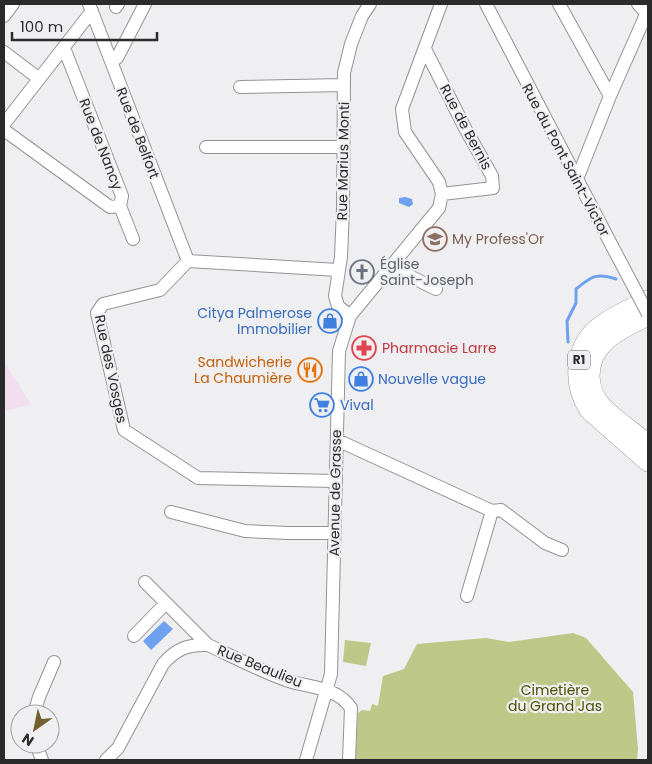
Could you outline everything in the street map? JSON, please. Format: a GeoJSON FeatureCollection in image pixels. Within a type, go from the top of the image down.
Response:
{"type":"FeatureCollection","features":[{"type":"Feature","properties":{"kind":"highway","name":"R1"},"geometry":{"type":"LineString","coordinates":[[648,300],[603,324],[594,331],[580,356],[577,376],[582,399],[589,410],[648,462]]}},
{"type":"Feature","properties":{"kind":"highway","name":"R1"},"geometry":{"type":"LineString","coordinates":[[648,315],[608,338],[596,351],[590,369],[592,389],[602,406],[648,444]]}},
{"type":"Feature","properties":{"kind":"street"},"geometry":{"type":"LineString","coordinates":[[4,16],[13,4]]}},
{"type":"Feature","properties":{"kind":"street"},"geometry":{"type":"LineString","coordinates":[[111,61],[117,58],[145,4]]}},
{"type":"Feature","properties":{"kind":"street","name":"Rue Marius Monti"},"geometry":{"type":"LineString","coordinates":[[350,316],[336,300],[342,209],[344,85],[347,58],[351,44],[362,16],[370,4]]}},
{"type":"Feature","properties":{"kind":"street"},"geometry":{"type":"LineString","coordinates":[[441,4],[405,96],[402,122],[405,132],[439,182],[442,194]]}},
{"type":"Feature","properties":{"kind":"street","name":"Rue du Pont Saint-Victor"},"geometry":{"type":"LineString","coordinates":[[486,4],[648,315]]}},
{"type":"Feature","properties":{"kind":"street"},"geometry":{"type":"LineString","coordinates":[[559,4],[610,96]]}},
{"type":"Feature","properties":{"kind":"street"},"geometry":{"type":"LineString","coordinates":[[577,179],[610,96],[647,12],[638,4]]}},
{"type":"Feature","properties":{"kind":"street"},"geometry":{"type":"LineString","coordinates":[[4,124],[38,78],[64,48],[91,7]]}},
{"type":"Feature","properties":{"kind":"street","name":"Rue de Belfort"},"geometry":{"type":"LineString","coordinates":[[91,7],[188,261]]}},
{"type":"Feature","properties":{"kind":"street","name":"Rue de Nancy"},"geometry":{"type":"LineString","coordinates":[[64,48],[122,196],[120,206],[133,239]]}},
{"type":"Feature","properties":{"kind":"street","name":"Rue de Bernis"},"geometry":{"type":"LineString","coordinates":[[425,49],[466,130],[492,176],[493,188],[442,194]]}},
{"type":"Feature","properties":{"kind":"street"},"geometry":{"type":"LineString","coordinates":[[4,52],[38,78]]}},
{"type":"Feature","properties":{"kind":"street"},"geometry":{"type":"LineString","coordinates":[[240,86],[344,85]]}},
{"type":"Feature","properties":{"kind":"street"},"geometry":{"type":"LineString","coordinates":[[4,130],[110,207],[120,206]]}},
{"type":"Feature","properties":{"kind":"street"},"geometry":{"type":"LineString","coordinates":[[206,148],[342,147]]}},
{"type":"Feature","properties":{"kind":"street","name":"Avenue de Grasse"},"geometry":{"type":"LineString","coordinates":[[306,760],[331,674],[339,351],[350,316],[438,208],[442,194]]}},
{"type":"Feature","properties":{"kind":"street"},"geometry":{"type":"LineString","coordinates":[[188,261],[338,270]]}},
{"type":"Feature","properties":{"kind":"street","name":"Rue des Vosges"},"geometry":{"type":"LineString","coordinates":[[188,261],[160,290],[103,304],[99,307],[97,313],[124,430],[198,478],[335,481]]}},
{"type":"Feature","properties":{"kind":"street"},"geometry":{"type":"LineString","coordinates":[[391,267],[436,289]]}},
{"type":"Feature","properties":{"kind":"street"},"geometry":{"type":"LineString","coordinates":[[336,440],[492,511],[501,510],[545,542],[562,550]]}},
{"type":"Feature","properties":{"kind":"street"},"geometry":{"type":"LineString","coordinates":[[467,596],[492,511]]}},
{"type":"Feature","properties":{"kind":"street"},"geometry":{"type":"LineString","coordinates":[[171,512],[245,531],[288,533],[334,532]]}},
{"type":"Feature","properties":{"kind":"street"},"geometry":{"type":"LineString","coordinates":[[145,582],[208,645]]}},
{"type":"Feature","properties":{"kind":"street"},"geometry":{"type":"LineString","coordinates":[[134,636],[166,603]]}},
{"type":"Feature","properties":{"kind":"street","name":"Rue Beaulieu"},"geometry":{"type":"LineString","coordinates":[[106,760],[118,748],[163,664],[173,652],[187,646],[208,645],[289,681],[326,690],[346,702],[351,708],[349,760]]}},
{"type":"Feature","properties":{"kind":"street"},"geometry":{"type":"LineString","coordinates":[[37,704],[54,662]]}},
{"type":"Feature","properties":{"kind":"shaded area"},"geometry":{"type":"Polygon","coordinates":[[[4,361],[31,405],[4,411],[4,361]]]}},
{"type":"Feature","properties":{"kind":"green space","name":"Cimetière du Grand Jas"},"geometry":{"type":"Polygon","coordinates":[[[573,633],[586,638],[633,692],[638,749],[637,760],[355,760],[358,713],[362,710],[370,711],[372,704],[378,706],[383,676],[404,669],[417,644],[486,638],[509,642],[573,633]]]}},
{"type":"Feature","properties":{"kind":"green space"},"geometry":{"type":"Polygon","coordinates":[[[345,640],[371,643],[366,666],[343,662],[345,640]]]}},
{"type":"Feature","properties":{"kind":"water"},"geometry":{"type":"Polygon","coordinates":[[[399,198],[412,199],[413,204],[409,207],[399,203],[399,198]]]}},
{"type":"Feature","properties":{"kind":"water"},"geometry":{"type":"Polygon","coordinates":[[[164,621],[173,629],[151,650],[143,641],[164,621]]]}},
{"type":"Feature","properties":{"kind":"waterway"},"geometry":{"type":"LineString","coordinates":[[568,342],[567,321],[576,303],[576,289],[594,277],[603,276],[616,279]]}},
{"type":"Feature","properties":{"kind":"place","name":"My Profess'Or"},"geometry":{"type":"Point","coordinates":[435,239]}},
{"type":"Feature","properties":{"kind":"place","name":"Église Saint-Joseph"},"geometry":{"type":"Point","coordinates":[362,272]}},
{"type":"Feature","properties":{"kind":"place","name":"Citya Palmerose Immobilier"},"geometry":{"type":"Point","coordinates":[330,321]}},
{"type":"Feature","properties":{"kind":"place","name":"Pharmacie Larre"},"geometry":{"type":"Point","coordinates":[364,348]}},
{"type":"Feature","properties":{"kind":"place","name":"Sandwicherie La Chaumière"},"geometry":{"type":"Point","coordinates":[310,370]}},
{"type":"Feature","properties":{"kind":"place","name":"Nouvelle vague"},"geometry":{"type":"Point","coordinates":[361,379]}},
{"type":"Feature","properties":{"kind":"place","name":"Vival"},"geometry":{"type":"Point","coordinates":[322,405]}}]}
